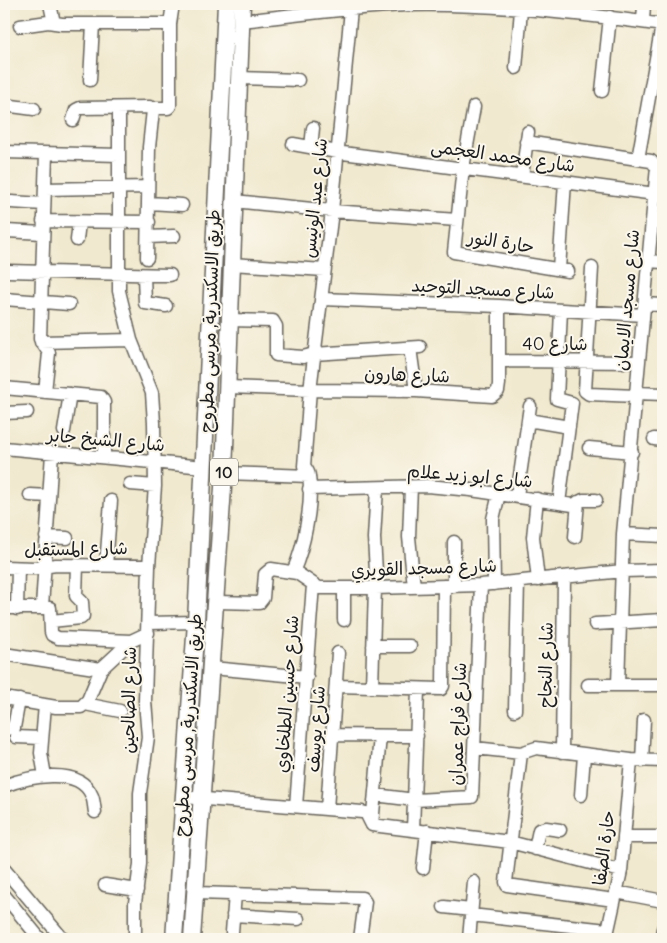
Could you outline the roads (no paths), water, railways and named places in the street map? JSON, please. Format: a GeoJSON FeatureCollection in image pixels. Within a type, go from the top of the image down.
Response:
{"type":"FeatureCollection","features":[{"type":"Feature","properties":{"kind":"main road","name":"طريق الاسكندرية, مرسى مطروح"},"geometry":{"type":"LineString","coordinates":[[174,939],[196,622],[226,4]]}},
{"type":"Feature","properties":{"kind":"main road","name":"طريق الاسكندرية, مرسى مطروح"},"geometry":{"type":"LineString","coordinates":[[192,939],[224,473],[242,4]]}},
{"type":"Feature","properties":{"kind":"main road"},"geometry":{"type":"LineString","coordinates":[[180,843],[199,844]]}},
{"type":"Feature","properties":{"kind":"street"},"geometry":{"type":"LineString","coordinates":[[50,4],[54,23]]}},
{"type":"Feature","properties":{"kind":"street"},"geometry":{"type":"LineString","coordinates":[[73,120],[76,110],[80,108],[168,108],[170,106],[170,24],[173,4]]}},
{"type":"Feature","properties":{"kind":"street"},"geometry":{"type":"LineString","coordinates":[[643,22],[644,4]]}},
{"type":"Feature","properties":{"kind":"street"},"geometry":{"type":"LineString","coordinates":[[241,21],[330,8],[351,9],[408,5],[462,6],[610,17],[662,25],[638,159]]}},
{"type":"Feature","properties":{"kind":"street","name":"شارع عبد الونيس"},"geometry":{"type":"LineString","coordinates":[[293,572],[304,543],[309,476],[304,466],[310,390],[332,211],[351,9]]}},
{"type":"Feature","properties":{"kind":"street"},"geometry":{"type":"LineString","coordinates":[[516,68],[521,10]]}},
{"type":"Feature","properties":{"kind":"street"},"geometry":{"type":"LineString","coordinates":[[602,92],[610,17]]}},
{"type":"Feature","properties":{"kind":"street"},"geometry":{"type":"LineString","coordinates":[[20,26],[54,23],[170,24]]}},
{"type":"Feature","properties":{"kind":"street"},"geometry":{"type":"LineString","coordinates":[[90,80],[93,24]]}},
{"type":"Feature","properties":{"kind":"street"},"geometry":{"type":"LineString","coordinates":[[240,78],[298,80]]}},
{"type":"Feature","properties":{"kind":"street"},"geometry":{"type":"LineString","coordinates":[[4,105],[34,109]]}},
{"type":"Feature","properties":{"kind":"street","name":"حارة النور"},"geometry":{"type":"LineString","coordinates":[[474,107],[463,168],[454,253],[564,270],[564,182]]}},
{"type":"Feature","properties":{"kind":"street","name":"شارع الصالحين"},"geometry":{"type":"LineString","coordinates":[[119,108],[118,222],[122,310],[131,340],[152,393],[155,461],[149,566],[145,702],[148,736],[140,793],[140,864],[135,939]]}},
{"type":"Feature","properties":{"kind":"street"},"geometry":{"type":"LineString","coordinates":[[147,258],[149,147],[153,112],[151,108]]}},
{"type":"Feature","properties":{"kind":"street"},"geometry":{"type":"LineString","coordinates":[[311,147],[313,128]]}},
{"type":"Feature","properties":{"kind":"street","name":"شارع مسجد الايمان"},"geometry":{"type":"LineString","coordinates":[[522,176],[527,137],[651,161],[660,167],[643,310],[632,452],[623,534],[618,684]]}},
{"type":"Feature","properties":{"kind":"street","name":"شارع محمد العجمى"},"geometry":{"type":"LineString","coordinates":[[293,144],[658,195]]}},
{"type":"Feature","properties":{"kind":"street"},"geometry":{"type":"LineString","coordinates":[[4,152],[118,155]]}},
{"type":"Feature","properties":{"kind":"street"},"geometry":{"type":"LineString","coordinates":[[45,392],[49,353],[41,342],[41,272],[46,154]]}},
{"type":"Feature","properties":{"kind":"street"},"geometry":{"type":"LineString","coordinates":[[44,189],[148,187]]}},
{"type":"Feature","properties":{"kind":"street"},"geometry":{"type":"LineString","coordinates":[[234,201],[332,211],[457,220]]}},
{"type":"Feature","properties":{"kind":"street"},"geometry":{"type":"LineString","coordinates":[[11,202],[44,204]]}},
{"type":"Feature","properties":{"kind":"street"},"geometry":{"type":"LineString","coordinates":[[149,203],[182,205]]}},
{"type":"Feature","properties":{"kind":"street"},"geometry":{"type":"LineString","coordinates":[[6,232],[79,222],[149,222]]}},
{"type":"Feature","properties":{"kind":"street"},"geometry":{"type":"LineString","coordinates":[[77,240],[79,222]]}},
{"type":"Feature","properties":{"kind":"street"},"geometry":{"type":"LineString","coordinates":[[148,236],[174,236]]}},
{"type":"Feature","properties":{"kind":"street"},"geometry":{"type":"LineString","coordinates":[[648,261],[663,262]]}},
{"type":"Feature","properties":{"kind":"street"},"geometry":{"type":"LineString","coordinates":[[232,264],[324,270]]}},
{"type":"Feature","properties":{"kind":"street"},"geometry":{"type":"LineString","coordinates":[[592,268],[587,393],[663,394]]}},
{"type":"Feature","properties":{"kind":"street"},"geometry":{"type":"LineString","coordinates":[[7,271],[170,276]]}},
{"type":"Feature","properties":{"kind":"street"},"geometry":{"type":"LineString","coordinates":[[144,275],[145,303],[166,306]]}},
{"type":"Feature","properties":{"kind":"street"},"geometry":{"type":"LineString","coordinates":[[4,299],[69,304]]}},
{"type":"Feature","properties":{"kind":"street","name":"شارع مسجد التوحيد"},"geometry":{"type":"LineString","coordinates":[[322,299],[499,306],[589,312],[643,310],[663,305]]}},
{"type":"Feature","properties":{"kind":"street","name":"شارع هارون"},"geometry":{"type":"LineString","coordinates":[[228,387],[416,391],[492,396],[499,388],[501,361],[499,306]]}},
{"type":"Feature","properties":{"kind":"street"},"geometry":{"type":"LineString","coordinates":[[559,503],[572,404],[571,402],[557,399],[561,310]]}},
{"type":"Feature","properties":{"kind":"street"},"geometry":{"type":"LineString","coordinates":[[229,320],[273,321],[276,326],[275,355],[303,357],[314,354],[415,347],[416,391]]}},
{"type":"Feature","properties":{"kind":"street"},"geometry":{"type":"LineString","coordinates":[[41,342],[131,340]]}},
{"type":"Feature","properties":{"kind":"street","name":"شارع 40"},"geometry":{"type":"LineString","coordinates":[[501,361],[558,363],[587,361],[639,362]]}},
{"type":"Feature","properties":{"kind":"street"},"geometry":{"type":"LineString","coordinates":[[4,388],[96,396],[104,402],[104,456]]}},
{"type":"Feature","properties":{"kind":"street"},"geometry":{"type":"LineString","coordinates":[[64,431],[70,394]]}},
{"type":"Feature","properties":{"kind":"street"},"geometry":{"type":"LineString","coordinates":[[517,496],[530,406]]}},
{"type":"Feature","properties":{"kind":"street"},"geometry":{"type":"LineString","coordinates":[[4,413],[27,412]]}},
{"type":"Feature","properties":{"kind":"street"},"geometry":{"type":"LineString","coordinates":[[528,420],[569,427]]}},
{"type":"Feature","properties":{"kind":"street","name":"شارع الشيخ جابر"},"geometry":{"type":"LineString","coordinates":[[4,448],[204,467]]}},
{"type":"Feature","properties":{"kind":"street"},"geometry":{"type":"LineString","coordinates":[[589,448],[632,452]]}},
{"type":"Feature","properties":{"kind":"street"},"geometry":{"type":"LineString","coordinates":[[42,607],[52,453]]}},
{"type":"Feature","properties":{"kind":"street"},"geometry":{"type":"LineString","coordinates":[[224,473],[309,476]]}},
{"type":"Feature","properties":{"kind":"street"},"geometry":{"type":"LineString","coordinates":[[130,484],[155,486]]}},
{"type":"Feature","properties":{"kind":"street","name":"شارع ابو زيد علام"},"geometry":{"type":"LineString","coordinates":[[309,489],[427,486],[517,496],[573,505],[583,500],[596,500]]}},
{"type":"Feature","properties":{"kind":"street"},"geometry":{"type":"LineString","coordinates":[[411,487],[410,537],[414,587]]}},
{"type":"Feature","properties":{"kind":"street"},"geometry":{"type":"LineString","coordinates":[[372,687],[376,588],[374,538],[377,488]]}},
{"type":"Feature","properties":{"kind":"street"},"geometry":{"type":"LineString","coordinates":[[494,584],[493,519],[499,494]]}},
{"type":"Feature","properties":{"kind":"street"},"geometry":{"type":"LineString","coordinates":[[30,495],[49,496]]}},
{"type":"Feature","properties":{"kind":"street"},"geometry":{"type":"LineString","coordinates":[[537,499],[533,537],[538,580]]}},
{"type":"Feature","properties":{"kind":"street"},"geometry":{"type":"LineString","coordinates":[[106,566],[111,501]]}},
{"type":"Feature","properties":{"kind":"street"},"geometry":{"type":"LineString","coordinates":[[576,536],[578,502]]}},
{"type":"Feature","properties":{"kind":"street"},"geometry":{"type":"LineString","coordinates":[[623,534],[663,536]]}},
{"type":"Feature","properties":{"kind":"street"},"geometry":{"type":"LineString","coordinates":[[46,537],[67,538]]}},
{"type":"Feature","properties":{"kind":"street"},"geometry":{"type":"LineString","coordinates":[[337,686],[437,690],[443,686],[449,586],[454,542]]}},
{"type":"Feature","properties":{"kind":"street"},"geometry":{"type":"LineString","coordinates":[[51,621],[81,618],[83,616],[82,602],[76,596],[77,565]]}},
{"type":"Feature","properties":{"kind":"street","name":"شارع المستقبل"},"geometry":{"type":"LineString","coordinates":[[4,567],[149,566]]}},
{"type":"Feature","properties":{"kind":"street"},"geometry":{"type":"LineString","coordinates":[[18,568],[10,608],[50,608],[52,635],[58,638],[131,641]]}},
{"type":"Feature","properties":{"kind":"street","name":"شارع مسجد القويري"},"geometry":{"type":"LineString","coordinates":[[216,602],[260,603],[263,598],[266,571],[271,569],[293,572],[303,576],[319,588],[481,585],[623,571],[663,570]]}},
{"type":"Feature","properties":{"kind":"street","name":"شارع النجاح"},"geometry":{"type":"LineString","coordinates":[[562,752],[564,578]]}},
{"type":"Feature","properties":{"kind":"street"},"geometry":{"type":"LineString","coordinates":[[515,710],[518,582]]}},
{"type":"Feature","properties":{"kind":"street","name":"شارع حسين الطلخاوي"},"geometry":{"type":"LineString","coordinates":[[296,806],[313,585]]}},
{"type":"Feature","properties":{"kind":"street","name":"شارع فراج عمران"},"geometry":{"type":"LineString","coordinates":[[375,795],[415,800],[472,797],[481,585]]}},
{"type":"Feature","properties":{"kind":"street"},"geometry":{"type":"LineString","coordinates":[[344,588],[344,620]]}},
{"type":"Feature","properties":{"kind":"street"},"geometry":{"type":"LineString","coordinates":[[596,624],[663,620]]}},
{"type":"Feature","properties":{"kind":"street"},"geometry":{"type":"LineString","coordinates":[[85,704],[101,668],[148,628],[196,622]]}},
{"type":"Feature","properties":{"kind":"street"},"geometry":{"type":"LineString","coordinates":[[373,646],[410,646]]}},
{"type":"Feature","properties":{"kind":"street","name":"شارع يوسف"},"geometry":{"type":"LineString","coordinates":[[327,809],[338,653]]}},
{"type":"Feature","properties":{"kind":"street"},"geometry":{"type":"LineString","coordinates":[[4,654],[101,668]]}},
{"type":"Feature","properties":{"kind":"street"},"geometry":{"type":"LineString","coordinates":[[212,668],[307,677]]}},
{"type":"Feature","properties":{"kind":"street"},"geometry":{"type":"LineString","coordinates":[[588,685],[663,685]]}},
{"type":"Feature","properties":{"kind":"street"},"geometry":{"type":"LineString","coordinates":[[413,830],[418,690]]}},
{"type":"Feature","properties":{"kind":"street"},"geometry":{"type":"LineString","coordinates":[[4,698],[76,708],[85,704],[120,711]]}},
{"type":"Feature","properties":{"kind":"street"},"geometry":{"type":"LineString","coordinates":[[4,729],[14,728],[19,700]]}},
{"type":"Feature","properties":{"kind":"street"},"geometry":{"type":"LineString","coordinates":[[44,776],[41,738],[45,705]]}},
{"type":"Feature","properties":{"kind":"street","name":"حارة الصفا"},"geometry":{"type":"LineString","coordinates":[[606,935],[621,871],[624,837],[644,720]]}},
{"type":"Feature","properties":{"kind":"street"},"geometry":{"type":"LineString","coordinates":[[333,735],[417,736]]}},
{"type":"Feature","properties":{"kind":"street"},"geometry":{"type":"LineString","coordinates":[[372,825],[380,736]]}},
{"type":"Feature","properties":{"kind":"street"},"geometry":{"type":"LineString","coordinates":[[16,737],[41,738]]}},
{"type":"Feature","properties":{"kind":"street"},"geometry":{"type":"LineString","coordinates":[[475,748],[521,753],[536,748],[637,761],[663,761]]}},
{"type":"Feature","properties":{"kind":"street"},"geometry":{"type":"LineString","coordinates":[[521,753],[505,877],[507,884],[663,902]]}},
{"type":"Feature","properties":{"kind":"street"},"geometry":{"type":"LineString","coordinates":[[581,795],[584,755]]}},
{"type":"Feature","properties":{"kind":"street"},"geometry":{"type":"LineString","coordinates":[[4,786],[44,776],[67,778],[82,785],[92,796],[95,812]]}},
{"type":"Feature","properties":{"kind":"street"},"geometry":{"type":"LineString","coordinates":[[184,797],[366,813],[372,825]]}},
{"type":"Feature","properties":{"kind":"street"},"geometry":{"type":"LineString","coordinates":[[372,825],[510,842],[621,871]]}},
{"type":"Feature","properties":{"kind":"street"},"geometry":{"type":"LineString","coordinates":[[535,849],[539,830],[546,828],[560,830]]}},
{"type":"Feature","properties":{"kind":"street"},"geometry":{"type":"LineString","coordinates":[[423,868],[427,831]]}},
{"type":"Feature","properties":{"kind":"street"},"geometry":{"type":"LineString","coordinates":[[624,837],[663,837]]}},
{"type":"Feature","properties":{"kind":"street"},"geometry":{"type":"LineString","coordinates":[[4,869],[63,939]]}},
{"type":"Feature","properties":{"kind":"street"},"geometry":{"type":"LineString","coordinates":[[469,939],[474,882]]}},
{"type":"Feature","properties":{"kind":"street"},"geometry":{"type":"LineString","coordinates":[[106,886],[137,890]]}},
{"type":"Feature","properties":{"kind":"street"},"geometry":{"type":"LineString","coordinates":[[196,893],[361,898],[365,902],[360,939]]}},
{"type":"Feature","properties":{"kind":"street"},"geometry":{"type":"LineString","coordinates":[[232,932],[235,894]]}},
{"type":"Feature","properties":{"kind":"street"},"geometry":{"type":"LineString","coordinates":[[4,895],[40,939]]}},
{"type":"Feature","properties":{"kind":"street"},"geometry":{"type":"LineString","coordinates":[[444,907],[606,935]]}},
{"type":"Feature","properties":{"kind":"street"},"geometry":{"type":"LineString","coordinates":[[233,915],[298,919]]}},
{"type":"Feature","properties":{"kind":"street"},"geometry":{"type":"LineString","coordinates":[[661,939],[663,929]]}}]}
